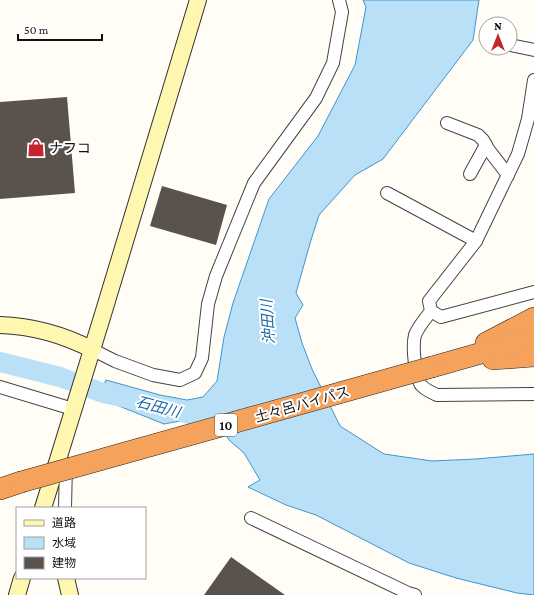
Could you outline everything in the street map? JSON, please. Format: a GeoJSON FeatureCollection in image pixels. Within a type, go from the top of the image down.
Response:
{"type":"FeatureCollection","features":[{"type":"Feature","properties":{"kind":"highway"},"geometry":{"type":"LineString","coordinates":[[441,365],[534,318]]}},
{"type":"Feature","properties":{"kind":"highway","name":"土々呂バイパス"},"geometry":{"type":"LineString","coordinates":[[0,489],[534,338]]}},
{"type":"Feature","properties":{"kind":"highway"},"geometry":{"type":"LineString","coordinates":[[441,365],[534,356]]}},
{"type":"Feature","properties":{"kind":"street"},"geometry":{"type":"LineString","coordinates":[[43,507],[74,405],[93,350],[198,0]]}},
{"type":"Feature","properties":{"kind":"street"},"geometry":{"type":"LineString","coordinates":[[0,325],[42,330],[74,340],[115,361],[153,375],[180,380],[195,373],[202,358],[208,304],[216,276],[254,183],[316,98],[333,63],[342,12],[339,0]]}},
{"type":"Feature","properties":{"kind":"street"},"geometry":{"type":"LineString","coordinates":[[518,47],[534,50]]}},
{"type":"Feature","properties":{"kind":"street"},"geometry":{"type":"LineString","coordinates":[[534,80],[531,120],[518,154],[476,241],[429,301],[430,311],[416,334],[413,346],[414,360],[420,384],[437,395],[534,394]]}},
{"type":"Feature","properties":{"kind":"street"},"geometry":{"type":"LineString","coordinates":[[447,123],[478,135],[508,175]]}},
{"type":"Feature","properties":{"kind":"street"},"geometry":{"type":"LineString","coordinates":[[470,174],[486,145]]}},
{"type":"Feature","properties":{"kind":"street"},"geometry":{"type":"LineString","coordinates":[[387,193],[476,241]]}},
{"type":"Feature","properties":{"kind":"street"},"geometry":{"type":"LineString","coordinates":[[430,311],[441,317],[534,292]]}},
{"type":"Feature","properties":{"kind":"street"},"geometry":{"type":"LineString","coordinates":[[0,387],[74,405]]}},
{"type":"Feature","properties":{"kind":"street"},"geometry":{"type":"LineString","coordinates":[[65,507],[68,429]]}},
{"type":"Feature","properties":{"kind":"street"},"geometry":{"type":"LineString","coordinates":[[251,518],[409,594]]}},
{"type":"Feature","properties":{"kind":"street"},"geometry":{"type":"LineString","coordinates":[[17,595],[22,579]]}},
{"type":"Feature","properties":{"kind":"street"},"geometry":{"type":"LineString","coordinates":[[66,579],[70,595]]}},
{"type":"Feature","properties":{"kind":"water","name":"沖田川"},"geometry":{"type":"Polygon","coordinates":[[[363,0],[479,0],[473,40],[383,159],[355,175],[319,215],[296,293],[303,305],[295,318],[302,343],[312,369],[340,426],[384,454],[432,461],[534,454],[534,595],[517,593],[456,578],[409,563],[316,515],[286,505],[248,487],[260,480],[244,453],[229,440],[211,411],[205,410],[186,420],[164,424],[99,398],[106,380],[160,395],[187,400],[203,397],[217,381],[224,337],[233,303],[269,199],[318,136],[355,65],[366,7],[363,0]]]}},
{"type":"Feature","properties":{"kind":"building","name":"ナフコ"},"geometry":{"type":"Polygon","coordinates":[[[67,97],[75,193],[0,199],[0,102],[67,97]]]}},
{"type":"Feature","properties":{"kind":"building"},"geometry":{"type":"Polygon","coordinates":[[[162,186],[227,205],[216,245],[150,226],[162,186]]]}},
{"type":"Feature","properties":{"kind":"building"},"geometry":{"type":"Polygon","coordinates":[[[231,557],[285,595],[204,595],[231,557]]]}},
{"type":"Feature","properties":{"kind":"waterway","name":"石田川"},"geometry":{"type":"LineString","coordinates":[[0,362],[60,377],[103,393],[127,398]]}},
{"type":"Feature","properties":{"kind":"waterway","name":"石田川"},"geometry":{"type":"LineString","coordinates":[[168,408],[233,426]]}},
{"type":"Feature","properties":{"kind":"place","name":"ナフコ"},"geometry":{"type":"Point","coordinates":[36,148]}}]}
